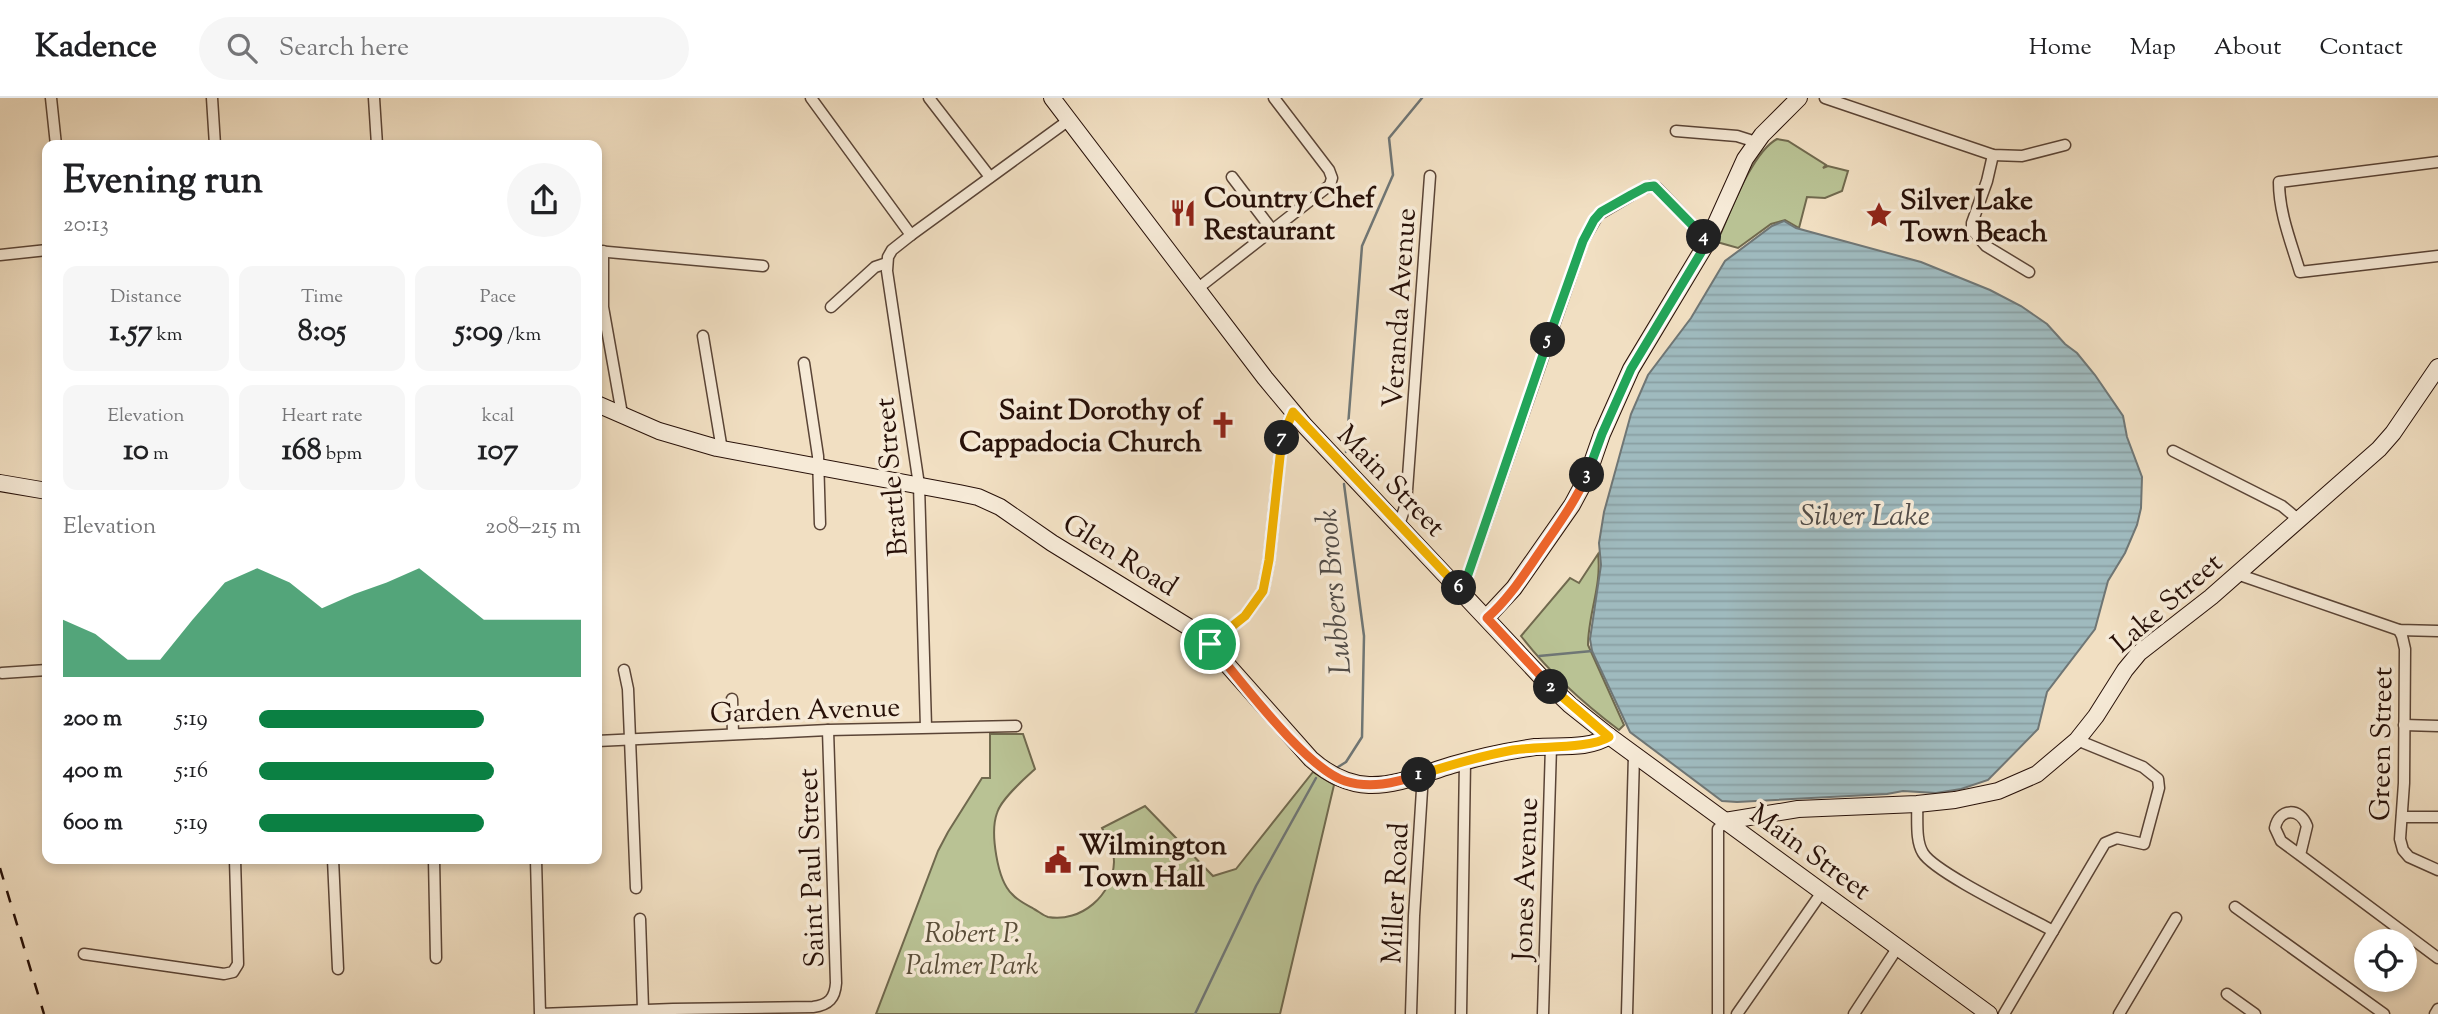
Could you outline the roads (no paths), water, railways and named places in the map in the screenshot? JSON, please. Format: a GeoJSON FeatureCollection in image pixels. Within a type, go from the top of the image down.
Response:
{"type":"FeatureCollection","features":[{"type":"Feature","properties":{"kind":"street"},"geometry":{"type":"LineString","coordinates":[[51,98],[56,140]]}},
{"type":"Feature","properties":{"kind":"street"},"geometry":{"type":"LineString","coordinates":[[212,98],[215,140]]}},
{"type":"Feature","properties":{"kind":"street"},"geometry":{"type":"LineString","coordinates":[[374,98],[377,140]]}},
{"type":"Feature","properties":{"kind":"street"},"geometry":{"type":"LineString","coordinates":[[811,98],[911,234]]}},
{"type":"Feature","properties":{"kind":"street"},"geometry":{"type":"LineString","coordinates":[[929,98],[990,177]]}},
{"type":"Feature","properties":{"kind":"street","name":"Main Street"},"geometry":{"type":"LineString","coordinates":[[1052,98],[1293,412],[1561,696],[1609,737],[1898,947],[1981,1011]]}},
{"type":"Feature","properties":{"kind":"street"},"geometry":{"type":"LineString","coordinates":[[1197,289],[1327,190],[1332,180],[1329,170],[1274,98]]}},
{"type":"Feature","properties":{"kind":"street"},"geometry":{"type":"LineString","coordinates":[[1825,98],[1993,156],[2022,156],[2066,145]]}},
{"type":"Feature","properties":{"kind":"street"},"geometry":{"type":"LineString","coordinates":[[1487,618],[1514,588],[1572,505],[1587,477],[1602,434],[1631,369],[1708,241],[1742,165],[1756,142],[1793,100]]}},
{"type":"Feature","properties":{"kind":"street"},"geometry":{"type":"LineString","coordinates":[[831,307],[875,267],[887,263],[892,250],[911,234],[1069,120]]}},
{"type":"Feature","properties":{"kind":"street"},"geometry":{"type":"LineString","coordinates":[[1676,131],[1737,136],[1756,142]]}},
{"type":"Feature","properties":{"kind":"street"},"geometry":{"type":"LineString","coordinates":[[1993,156],[1972,230],[1980,242],[2029,272]]}},
{"type":"Feature","properties":{"kind":"street"},"geometry":{"type":"LineString","coordinates":[[2438,162],[2279,182],[2282,212],[2300,272],[2438,256]]}},
{"type":"Feature","properties":{"kind":"street"},"geometry":{"type":"LineString","coordinates":[[1232,177],[1273,231]]}},
{"type":"Feature","properties":{"kind":"street","name":"Veranda Avenue"},"geometry":{"type":"LineString","coordinates":[[1399,525],[1406,504],[1430,177]]}},
{"type":"Feature","properties":{"kind":"street"},"geometry":{"type":"LineString","coordinates":[[1462,592],[1580,251],[1594,220],[1605,209],[1651,186],[1657,188],[1708,241]]}},
{"type":"Feature","properties":{"kind":"street"},"geometry":{"type":"LineString","coordinates":[[0,256],[42,251]]}},
{"type":"Feature","properties":{"kind":"street"},"geometry":{"type":"LineString","coordinates":[[602,251],[763,266]]}},
{"type":"Feature","properties":{"kind":"street","name":"Brattle Street"},"geometry":{"type":"LineString","coordinates":[[887,263],[919,485],[926,727]]}},
{"type":"Feature","properties":{"kind":"street"},"geometry":{"type":"LineString","coordinates":[[602,288],[622,414]]}},
{"type":"Feature","properties":{"kind":"street"},"geometry":{"type":"LineString","coordinates":[[703,336],[722,450]]}},
{"type":"Feature","properties":{"kind":"street"},"geometry":{"type":"LineString","coordinates":[[804,363],[817,466],[820,524]]}},
{"type":"Feature","properties":{"kind":"street","name":"Lake Street"},"geometry":{"type":"LineString","coordinates":[[1725,821],[1798,809],[1917,804],[1984,796],[2010,787],[2048,767],[2077,740],[2139,653],[2237,574],[2386,442],[2438,367]]}},
{"type":"Feature","properties":{"kind":"street","name":"Glen Road"},"geometry":{"type":"LineString","coordinates":[[602,406],[667,434],[722,450],[978,497],[1000,507],[1062,549],[1184,623],[1210,644],[1280,727],[1311,759],[1329,773],[1346,781],[1375,785],[1395,782],[1509,751],[1591,744],[1609,737]]}},
{"type":"Feature","properties":{"kind":"street"},"geometry":{"type":"LineString","coordinates":[[1210,644],[1245,616],[1263,591],[1269,560],[1282,436],[1293,412]]}},
{"type":"Feature","properties":{"kind":"street"},"geometry":{"type":"LineString","coordinates":[[2173,451],[2282,506],[2299,520]]}},
{"type":"Feature","properties":{"kind":"street"},"geometry":{"type":"LineString","coordinates":[[0,483],[42,490]]}},
{"type":"Feature","properties":{"kind":"street"},"geometry":{"type":"LineString","coordinates":[[2237,574],[2399,630],[2438,631]]}},
{"type":"Feature","properties":{"kind":"street","name":"Green Street"},"geometry":{"type":"LineString","coordinates":[[2399,630],[2405,649],[2401,845],[2409,857],[2438,870]]}},
{"type":"Feature","properties":{"kind":"street"},"geometry":{"type":"LineString","coordinates":[[2,673],[42,670]]}},
{"type":"Feature","properties":{"kind":"street"},"geometry":{"type":"LineString","coordinates":[[624,670],[628,689],[636,888]]}},
{"type":"Feature","properties":{"kind":"street"},"geometry":{"type":"LineString","coordinates":[[732,699],[733,734]]}},
{"type":"Feature","properties":{"kind":"street"},"geometry":{"type":"LineString","coordinates":[[2404,725],[2438,726]]}},
{"type":"Feature","properties":{"kind":"street","name":"Garden Avenue"},"geometry":{"type":"LineString","coordinates":[[602,741],[828,730],[1016,726]]}},
{"type":"Feature","properties":{"kind":"street","name":"Saint Paul Street"},"geometry":{"type":"LineString","coordinates":[[643,1009],[813,1007],[829,1002],[835,994],[828,730]]}},
{"type":"Feature","properties":{"kind":"street"},"geometry":{"type":"LineString","coordinates":[[2004,1014],[2105,843],[2117,838],[2144,844],[2159,788],[2158,779],[2143,767],[2077,740]]}},
{"type":"Feature","properties":{"kind":"street","name":"Jones Avenue"},"geometry":{"type":"LineString","coordinates":[[1543,1014],[1550,746]]}},
{"type":"Feature","properties":{"kind":"street"},"geometry":{"type":"LineString","coordinates":[[1627,1014],[1634,755]]}},
{"type":"Feature","properties":{"kind":"street"},"geometry":{"type":"LineString","coordinates":[[1461,1014],[1465,761]]}},
{"type":"Feature","properties":{"kind":"street","name":"Miller Road"},"geometry":{"type":"LineString","coordinates":[[1411,1014],[1423,774]]}},
{"type":"Feature","properties":{"kind":"street"},"geometry":{"type":"LineString","coordinates":[[1917,804],[1919,838],[1927,857],[1952,875],[2053,931]]}},
{"type":"Feature","properties":{"kind":"street"},"geometry":{"type":"LineString","coordinates":[[2402,817],[2438,817]]}},
{"type":"Feature","properties":{"kind":"street"},"geometry":{"type":"LineString","coordinates":[[1718,1014],[1718,829],[1725,821]]}},
{"type":"Feature","properties":{"kind":"street"},"geometry":{"type":"LineString","coordinates":[[2300,855],[2438,958]]}},
{"type":"Feature","properties":{"kind":"street"},"geometry":{"type":"LineString","coordinates":[[84,954],[224,974],[234,971],[238,966],[235,864]]}},
{"type":"Feature","properties":{"kind":"street"},"geometry":{"type":"LineString","coordinates":[[333,864],[338,969]]}},
{"type":"Feature","properties":{"kind":"street"},"geometry":{"type":"LineString","coordinates":[[434,864],[436,958]]}},
{"type":"Feature","properties":{"kind":"street"},"geometry":{"type":"LineString","coordinates":[[536,864],[540,1014],[643,1009],[640,919]]}},
{"type":"Feature","properties":{"kind":"street"},"geometry":{"type":"LineString","coordinates":[[1737,1014],[1822,892]]}},
{"type":"Feature","properties":{"kind":"street"},"geometry":{"type":"LineString","coordinates":[[2235,907],[2384,1014]]}},
{"type":"Feature","properties":{"kind":"street"},"geometry":{"type":"LineString","coordinates":[[2119,1014],[2176,918]]}},
{"type":"Feature","properties":{"kind":"street"},"geometry":{"type":"LineString","coordinates":[[1854,1014],[1898,947]]}},
{"type":"Feature","properties":{"kind":"street"},"geometry":{"type":"LineString","coordinates":[[2227,994],[2255,1014]]}},
{"type":"Feature","properties":{"kind":"street"},"geometry":{"type":"LineString","coordinates":[[2435,1014],[2438,1009]]}},
{"type":"Feature","properties":{"kind":"water","name":"Silver Lake"},"geometry":{"type":"Polygon","coordinates":[[[1784,221],[1796,228],[1921,262],[1990,290],[2021,306],[2047,324],[2077,353],[2123,416],[2127,437],[2142,477],[2141,508],[2137,525],[2125,553],[2108,581],[2095,629],[2047,692],[2038,729],[1988,780],[1961,789],[1936,793],[1903,791],[1887,794],[1722,801],[1630,732],[1592,651],[1590,639],[1601,565],[1599,543],[1604,512],[1631,414],[1648,375],[1691,318],[1725,261],[1772,226],[1784,221]]]}},
{"type":"Feature","properties":{"kind":"waterway","name":"Lubbers Brook"},"geometry":{"type":"LineString","coordinates":[[1346,452],[1362,246],[1393,175],[1389,138],[1422,98]]}},
{"type":"Feature","properties":{"kind":"waterway","name":"Lubbers Brook"},"geometry":{"type":"LineString","coordinates":[[1335,769],[1346,762],[1362,737],[1364,636],[1344,484]]}},
{"type":"Feature","properties":{"kind":"waterway"},"geometry":{"type":"LineString","coordinates":[[1539,656],[1592,651]]}},
{"type":"Feature","properties":{"kind":"waterway","name":"Lubbers Brook"},"geometry":{"type":"LineString","coordinates":[[1195,1014],[1256,886],[1316,778]]}},
{"type":"Feature","properties":{"kind":"railway"},"geometry":{"type":"LineString","coordinates":[[0,868],[44,1014]]}},
{"type":"Feature","properties":{"kind":"place","name":"Country Chef Restaurant"},"geometry":{"type":"Point","coordinates":[1183,213]}},
{"type":"Feature","properties":{"kind":"place","name":"Silver Lake Town Beach"},"geometry":{"type":"Point","coordinates":[1879,215]}},
{"type":"Feature","properties":{"kind":"place","name":"Saint Dorothy of Cappadocia Church"},"geometry":{"type":"Point","coordinates":[1223,425]}},
{"type":"Feature","properties":{"kind":"place","name":"Wilmington Town Hall"},"geometry":{"type":"Point","coordinates":[1058,860]}},
{"type":"Feature","properties":{"kind":"park label","name":"Robert P. Palmer Park"},"geometry":{"type":"Point","coordinates":[972,948]}}]}
